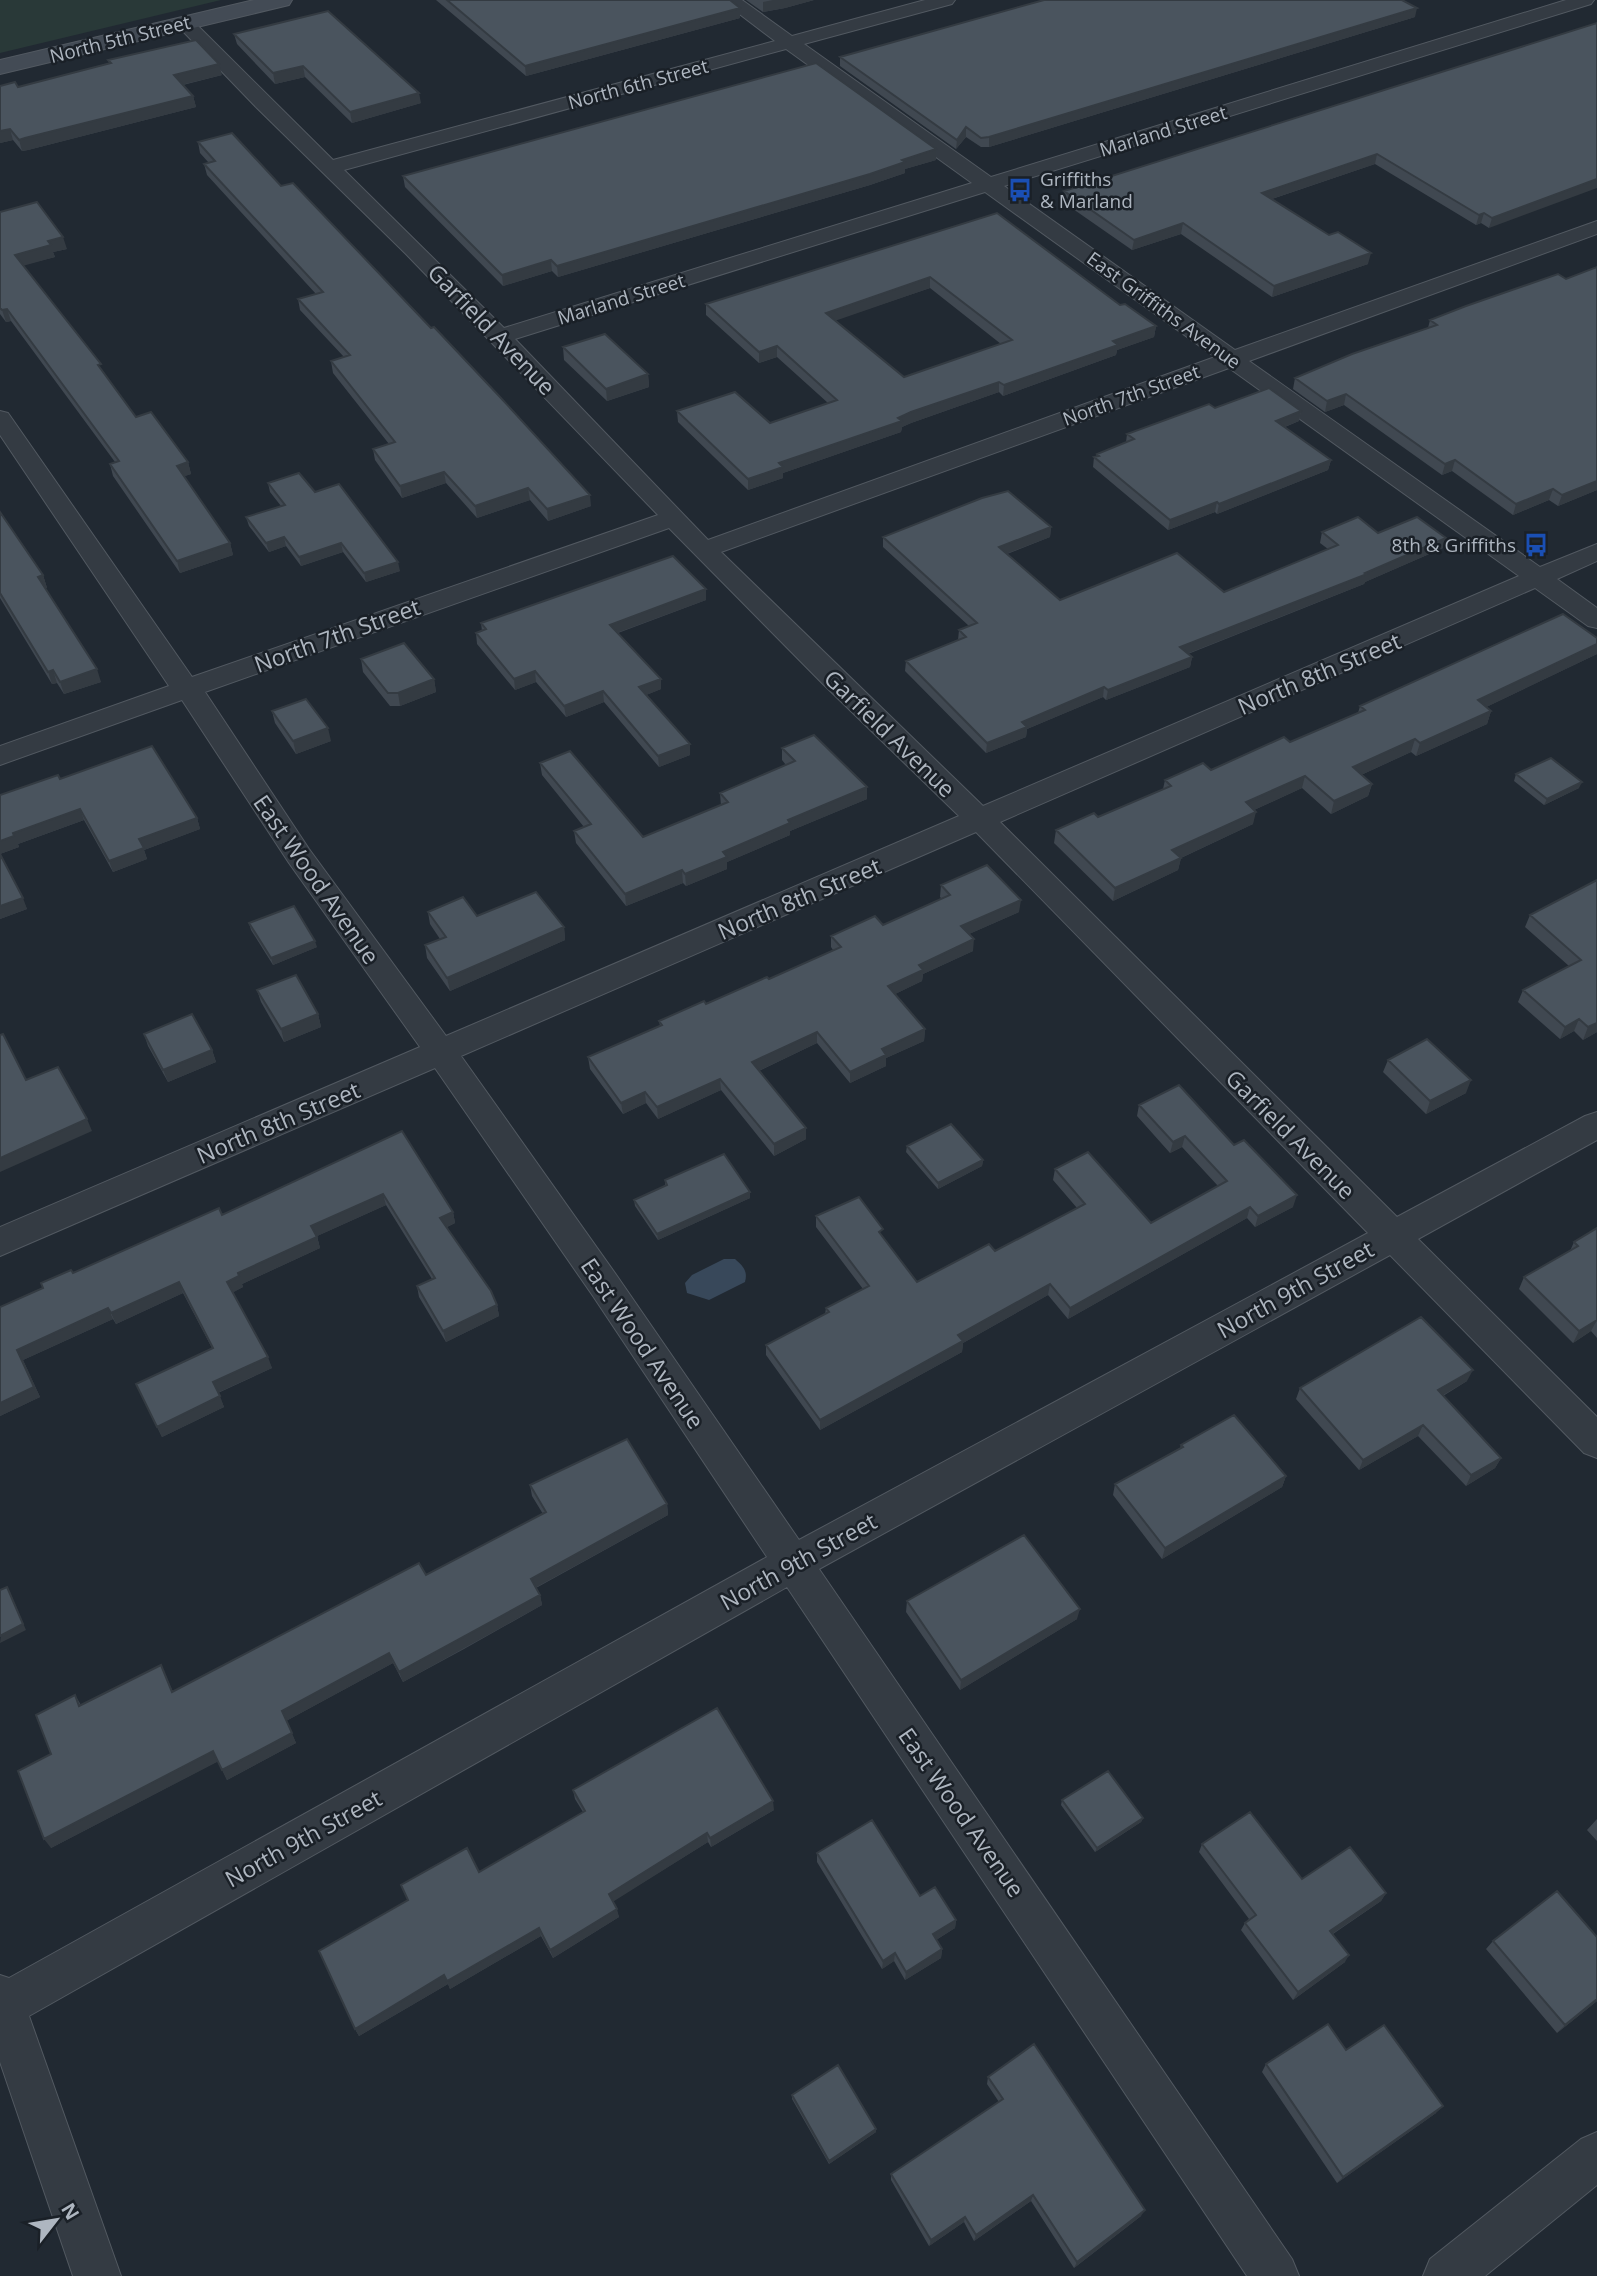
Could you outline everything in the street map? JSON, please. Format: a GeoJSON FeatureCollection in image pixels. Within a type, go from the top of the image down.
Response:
{"type":"FeatureCollection","features":[{"type":"Feature","properties":{"kind":"main road","name":"North 5th Street"},"geometry":{"type":"LineString","coordinates":[[0,68],[281,0]]}},
{"type":"Feature","properties":{"kind":"street","name":"East Griffiths Avenue"},"geometry":{"type":"LineString","coordinates":[[730,0],[1597,620]]}},
{"type":"Feature","properties":{"kind":"street","name":"North 6th Street"},"geometry":{"type":"LineString","coordinates":[[330,167],[946,0]]}},
{"type":"Feature","properties":{"kind":"street","name":"Marland Street"},"geometry":{"type":"LineString","coordinates":[[500,336],[1585,0]]}},
{"type":"Feature","properties":{"kind":"street","name":"Garfield Avenue"},"geometry":{"type":"LineString","coordinates":[[184,23],[500,336],[704,550],[980,820],[1597,1442]]}},
{"type":"Feature","properties":{"kind":"street","name":"North 7th Street"},"geometry":{"type":"LineString","coordinates":[[704,550],[1597,228]]}},
{"type":"Feature","properties":{"kind":"street","name":"East Wood Avenue"},"geometry":{"type":"LineString","coordinates":[[0,418],[186,690],[202,708],[299,856],[598,1276],[1275,2276]]}},
{"type":"Feature","properties":{"kind":"street","name":"North 7th Street"},"geometry":{"type":"LineString","coordinates":[[0,756],[440,598],[674,518]]}},
{"type":"Feature","properties":{"kind":"street","name":"North 8th Street"},"geometry":{"type":"LineString","coordinates":[[0,1242],[1597,552]]}},
{"type":"Feature","properties":{"kind":"street","name":"North 9th Street"},"geometry":{"type":"LineString","coordinates":[[2,2002],[793,1563],[1597,1125]]}},
{"type":"Feature","properties":{"kind":"street"},"geometry":{"type":"LineString","coordinates":[[2,2002],[97,2276]]}},
{"type":"Feature","properties":{"kind":"street"},"geometry":{"type":"LineString","coordinates":[[1447,2276],[1597,2155]]}},
{"type":"Feature","properties":{"kind":"shaded area"},"geometry":{"type":"Polygon","coordinates":[[[0,0],[221,0],[0,53],[0,0]]]}},
{"type":"Feature","properties":{"kind":"water"},"geometry":{"type":"Polygon","coordinates":[[[724,1259],[735,1259],[740,1264],[745,1272],[745,1282],[709,1300],[687,1293],[685,1283],[692,1275],[724,1259]]]}},
{"type":"Feature","properties":{"kind":"building"},"geometry":{"type":"Polygon","coordinates":[[[447,0],[730,0],[740,8],[525,66],[447,0]]]}},
{"type":"Feature","properties":{"kind":"building"},"geometry":{"type":"Polygon","coordinates":[[[1044,0],[1402,0],[1417,8],[981,138],[966,127],[957,140],[840,57],[1044,0]]]}},
{"type":"Feature","properties":{"kind":"building"},"geometry":{"type":"Polygon","coordinates":[[[328,11],[419,93],[350,112],[303,66],[273,73],[234,34],[328,11]]]}},
{"type":"Feature","properties":{"kind":"building"},"geometry":{"type":"Polygon","coordinates":[[[1597,23],[1597,179],[1492,218],[1484,213],[1479,215],[1377,154],[1262,193],[1329,235],[1338,232],[1371,253],[1274,286],[1183,223],[1134,240],[1064,191],[1597,23]]]}},
{"type":"Feature","properties":{"kind":"building"},"geometry":{"type":"Polygon","coordinates":[[[196,40],[219,64],[174,75],[193,96],[19,140],[10,129],[0,131],[0,86],[15,82],[18,87],[111,63],[108,60],[196,40]]]}},
{"type":"Feature","properties":{"kind":"building"},"geometry":{"type":"Polygon","coordinates":[[[816,63],[936,149],[870,174],[557,266],[551,260],[502,275],[403,176],[816,63]]]}},
{"type":"Feature","properties":{"kind":"building"},"geometry":{"type":"Polygon","coordinates":[[[232,133],[281,186],[293,183],[431,328],[434,327],[590,495],[547,509],[528,488],[475,506],[444,472],[400,486],[373,449],[395,442],[331,361],[350,355],[298,299],[323,292],[204,164],[215,161],[198,142],[232,133]]]}},
{"type":"Feature","properties":{"kind":"building"},"geometry":{"type":"Polygon","coordinates":[[[37,202],[63,237],[48,241],[51,245],[15,255],[101,364],[98,365],[136,417],[151,412],[188,462],[177,466],[230,543],[177,561],[110,464],[119,461],[7,309],[0,308],[0,212],[37,202]]]}},
{"type":"Feature","properties":{"kind":"building"},"geometry":{"type":"Polygon","coordinates":[[[997,213],[1120,305],[1125,304],[1156,326],[1113,341],[1118,345],[1004,385],[999,382],[911,412],[898,418],[902,421],[779,463],[783,467],[748,479],[677,411],[735,392],[770,423],[837,400],[777,346],[759,352],[706,304],[997,213]],[[930,277],[826,313],[904,377],[1012,340],[930,277]]]}},
{"type":"Feature","properties":{"kind":"building"},"geometry":{"type":"Polygon","coordinates":[[[1597,267],[1597,481],[1562,495],[1553,489],[1516,504],[1455,460],[1445,464],[1346,394],[1327,401],[1295,378],[1352,354],[1437,325],[1430,320],[1466,306],[1558,274],[1566,279],[1597,267]]]}},
{"type":"Feature","properties":{"kind":"building"},"geometry":{"type":"Polygon","coordinates":[[[605,334],[648,374],[606,389],[563,347],[605,334]]]}},
{"type":"Feature","properties":{"kind":"building"},"geometry":{"type":"Polygon","coordinates":[[[1269,388],[1301,411],[1276,421],[1331,460],[1219,504],[1217,502],[1170,520],[1094,457],[1134,439],[1127,434],[1209,404],[1215,408],[1269,388]]]}},
{"type":"Feature","properties":{"kind":"building"},"geometry":{"type":"Polygon","coordinates":[[[299,473],[315,492],[339,484],[398,562],[364,573],[341,543],[299,557],[284,537],[266,543],[246,517],[285,505],[268,483],[299,473]]]}},
{"type":"Feature","properties":{"kind":"building"},"geometry":{"type":"Polygon","coordinates":[[[1008,491],[1051,527],[999,547],[1060,600],[1177,553],[1224,592],[1338,545],[1322,532],[1358,517],[1378,533],[1417,517],[1446,538],[1365,573],[1367,574],[1180,647],[1192,657],[1108,690],[1104,687],[1022,722],[1027,727],[987,743],[906,661],[966,637],[959,630],[977,623],[883,537],[982,498],[1008,491]]]}},
{"type":"Feature","properties":{"kind":"building"},"geometry":{"type":"Polygon","coordinates":[[[0,512],[43,575],[38,577],[97,669],[60,682],[53,670],[48,672],[0,593],[0,512]]]}},
{"type":"Feature","properties":{"kind":"building"},"geometry":{"type":"Polygon","coordinates":[[[673,556],[706,589],[610,625],[661,679],[639,687],[690,744],[658,756],[603,691],[564,706],[535,671],[514,679],[476,633],[486,629],[481,623],[673,556]]]}},
{"type":"Feature","properties":{"kind":"building"},"geometry":{"type":"Polygon","coordinates":[[[1563,614],[1597,638],[1597,644],[1478,700],[1491,711],[1420,743],[1415,739],[1353,767],[1372,784],[1334,801],[1305,776],[1246,802],[1256,812],[1172,850],[1181,858],[1115,888],[1056,830],[1094,813],[1098,817],[1171,786],[1165,780],[1203,763],[1211,770],[1284,737],[1290,742],[1365,710],[1360,706],[1563,614]]]}},
{"type":"Feature","properties":{"kind":"building"},"geometry":{"type":"Polygon","coordinates":[[[404,643],[434,679],[398,693],[388,693],[361,659],[404,643]]]}},
{"type":"Feature","properties":{"kind":"building"},"geometry":{"type":"Polygon","coordinates":[[[306,699],[328,728],[293,741],[272,711],[306,699]]]}},
{"type":"Feature","properties":{"kind":"building"},"geometry":{"type":"Polygon","coordinates":[[[814,735],[867,787],[788,820],[790,823],[723,852],[727,857],[685,874],[682,870],[625,894],[574,831],[591,824],[540,763],[570,751],[643,837],[728,802],[720,793],[795,761],[782,748],[814,735]]]}},
{"type":"Feature","properties":{"kind":"building"},"geometry":{"type":"Polygon","coordinates":[[[152,746],[197,818],[139,839],[144,848],[109,861],[80,809],[13,833],[14,836],[0,841],[0,795],[58,775],[60,779],[152,746]]]}},
{"type":"Feature","properties":{"kind":"building"},"geometry":{"type":"Polygon","coordinates":[[[1551,758],[1582,782],[1547,799],[1516,774],[1551,758]]]}},
{"type":"Feature","properties":{"kind":"building"},"geometry":{"type":"Polygon","coordinates":[[[0,854],[23,898],[0,906],[0,854]]]}},
{"type":"Feature","properties":{"kind":"building"},"geometry":{"type":"Polygon","coordinates":[[[987,865],[1021,900],[961,926],[974,939],[919,965],[923,970],[888,986],[925,1029],[882,1049],[886,1055],[850,1072],[817,1032],[752,1062],[806,1128],[774,1144],[720,1079],[657,1107],[645,1092],[621,1103],[588,1057],[662,1025],[659,1021],[704,1001],[706,1004],[841,947],[831,936],[875,916],[883,925],[950,895],[941,885],[987,865]]]}},
{"type":"Feature","properties":{"kind":"building"},"geometry":{"type":"Polygon","coordinates":[[[1597,880],[1597,1023],[1588,1027],[1579,1019],[1565,1027],[1523,990],[1581,960],[1530,915],[1597,880]]]}},
{"type":"Feature","properties":{"kind":"building"},"geometry":{"type":"Polygon","coordinates":[[[536,892],[564,927],[447,978],[425,945],[446,937],[428,912],[463,897],[477,916],[536,892]]]}},
{"type":"Feature","properties":{"kind":"building"},"geometry":{"type":"Polygon","coordinates":[[[294,906],[315,941],[271,958],[249,923],[294,906]]]}},
{"type":"Feature","properties":{"kind":"building"},"geometry":{"type":"Polygon","coordinates":[[[296,975],[318,1014],[281,1029],[257,990],[296,975]]]}},
{"type":"Feature","properties":{"kind":"building"},"geometry":{"type":"Polygon","coordinates":[[[192,1014],[212,1050],[163,1070],[144,1034],[192,1014]]]}},
{"type":"Feature","properties":{"kind":"building"},"geometry":{"type":"Polygon","coordinates":[[[3,1034],[26,1080],[58,1067],[87,1119],[0,1158],[0,1035],[3,1034]]]}},
{"type":"Feature","properties":{"kind":"building"},"geometry":{"type":"Polygon","coordinates":[[[1427,1039],[1471,1080],[1430,1101],[1388,1060],[1427,1039]]]}},
{"type":"Feature","properties":{"kind":"building"},"geometry":{"type":"Polygon","coordinates":[[[1179,1085],[1234,1145],[1244,1140],[1297,1195],[1258,1216],[1250,1207],[1070,1308],[1050,1284],[958,1335],[963,1341],[820,1420],[766,1345],[829,1312],[826,1308],[869,1286],[816,1216],[859,1197],[883,1229],[879,1232],[917,1282],[989,1244],[995,1251],[1085,1204],[1055,1169],[1088,1152],[1151,1223],[1227,1181],[1185,1136],[1173,1142],[1139,1105],[1179,1085]]]}},
{"type":"Feature","properties":{"kind":"building"},"geometry":{"type":"Polygon","coordinates":[[[951,1124],[983,1160],[938,1183],[907,1146],[951,1124]]]}},
{"type":"Feature","properties":{"kind":"building"},"geometry":{"type":"Polygon","coordinates":[[[402,1131],[453,1212],[440,1218],[491,1291],[497,1305],[443,1331],[417,1286],[435,1278],[383,1194],[311,1226],[317,1237],[238,1273],[239,1276],[227,1282],[268,1357],[213,1382],[220,1396],[157,1427],[136,1384],[213,1348],[179,1282],[111,1313],[108,1308],[17,1350],[34,1387],[0,1403],[0,1307],[43,1288],[41,1283],[71,1270],[73,1273],[219,1208],[222,1215],[402,1131]]]}},
{"type":"Feature","properties":{"kind":"building"},"geometry":{"type":"Polygon","coordinates":[[[724,1154],[750,1192],[657,1234],[634,1200],[667,1185],[665,1180],[724,1154]]]}},
{"type":"Feature","properties":{"kind":"building"},"geometry":{"type":"Polygon","coordinates":[[[1597,1228],[1597,1320],[1579,1331],[1524,1277],[1578,1246],[1574,1242],[1597,1228]]]}},
{"type":"Feature","properties":{"kind":"building"},"geometry":{"type":"Polygon","coordinates":[[[1421,1317],[1473,1370],[1438,1390],[1501,1458],[1471,1475],[1423,1425],[1363,1460],[1300,1388],[1421,1317]]]}},
{"type":"Feature","properties":{"kind":"building"},"geometry":{"type":"Polygon","coordinates":[[[1234,1415],[1286,1476],[1165,1548],[1115,1484],[1183,1447],[1181,1445],[1234,1415]]]}},
{"type":"Feature","properties":{"kind":"building"},"geometry":{"type":"Polygon","coordinates":[[[627,1439],[667,1504],[531,1579],[540,1595],[399,1672],[389,1653],[282,1711],[292,1733],[222,1770],[213,1751],[44,1839],[18,1771],[51,1754],[36,1715],[75,1695],[79,1706],[161,1665],[172,1692],[419,1563],[426,1575],[546,1512],[530,1485],[627,1439]]]}},
{"type":"Feature","properties":{"kind":"building"},"geometry":{"type":"Polygon","coordinates":[[[1024,1535],[1080,1609],[961,1680],[907,1601],[1024,1535]]]}},
{"type":"Feature","properties":{"kind":"building"},"geometry":{"type":"Polygon","coordinates":[[[7,1587],[23,1624],[0,1636],[0,1590],[7,1587]]]}},
{"type":"Feature","properties":{"kind":"building"},"geometry":{"type":"Polygon","coordinates":[[[717,1708],[773,1801],[710,1838],[707,1833],[609,1894],[617,1909],[550,1950],[539,1928],[447,1981],[444,1975],[355,2029],[319,1951],[408,1900],[401,1885],[467,1848],[479,1872],[585,1811],[573,1790],[717,1708]]]}},
{"type":"Feature","properties":{"kind":"building"},"geometry":{"type":"Polygon","coordinates":[[[1108,1771],[1143,1818],[1097,1848],[1062,1800],[1108,1771]]]}},
{"type":"Feature","properties":{"kind":"building"},"geometry":{"type":"Polygon","coordinates":[[[1250,1812],[1302,1879],[1350,1847],[1386,1893],[1330,1931],[1349,1955],[1298,1992],[1245,1923],[1256,1915],[1202,1844],[1250,1812]]]}},
{"type":"Feature","properties":{"kind":"building"},"geometry":{"type":"Polygon","coordinates":[[[872,1820],[920,1896],[935,1887],[956,1920],[933,1934],[942,1949],[906,1972],[895,1953],[883,1961],[817,1853],[872,1820]]]}},
{"type":"Feature","properties":{"kind":"building"},"geometry":{"type":"Polygon","coordinates":[[[1557,1891],[1597,1937],[1597,1999],[1565,2025],[1493,1941],[1557,1891]]]}},
{"type":"Feature","properties":{"kind":"building"},"geometry":{"type":"Polygon","coordinates":[[[1328,2024],[1346,2050],[1384,2025],[1443,2106],[1343,2177],[1266,2064],[1328,2024]]]}},
{"type":"Feature","properties":{"kind":"building"},"geometry":{"type":"Polygon","coordinates":[[[1034,2044],[1145,2210],[1077,2262],[1033,2195],[976,2235],[965,2217],[931,2240],[891,2174],[1003,2099],[988,2077],[1034,2044]]]}},
{"type":"Feature","properties":{"kind":"building"},"geometry":{"type":"Polygon","coordinates":[[[838,2065],[876,2129],[829,2161],[792,2095],[838,2065]]]}},
{"type":"Feature","properties":{"kind":"place","name":"Griffiths & Marland"},"geometry":{"type":"Point","coordinates":[1020,190]}},
{"type":"Feature","properties":{"kind":"place","name":"8th & Griffiths"},"geometry":{"type":"Point","coordinates":[1536,545]}}]}
